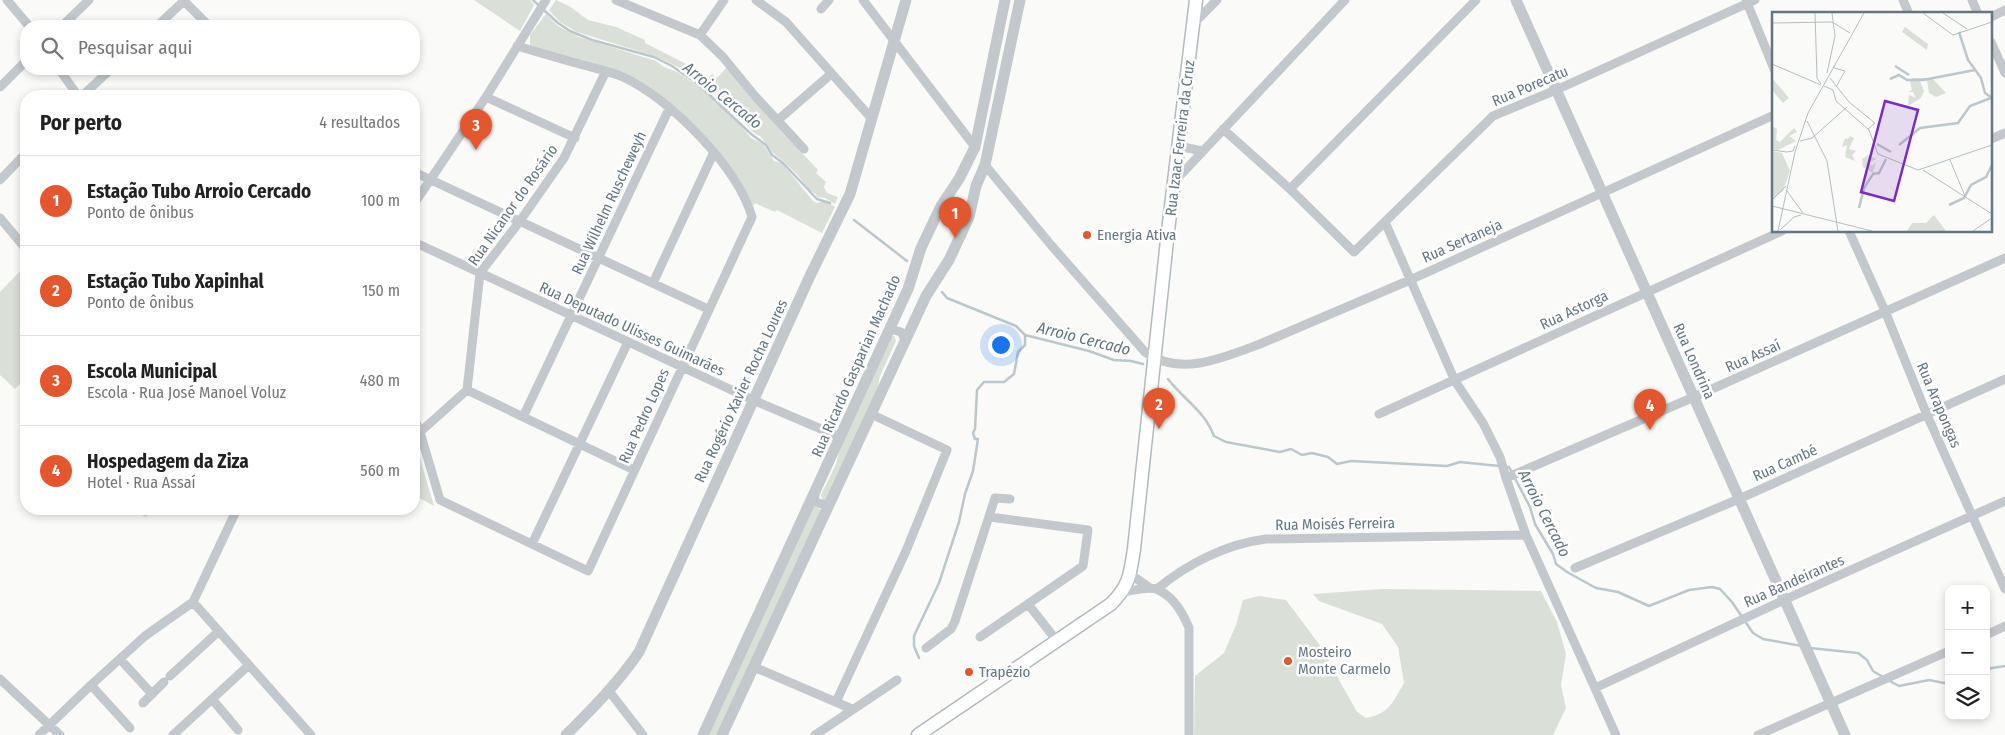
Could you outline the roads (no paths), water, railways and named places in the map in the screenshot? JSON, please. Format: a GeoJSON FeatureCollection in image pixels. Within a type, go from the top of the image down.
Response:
{"type":"FeatureCollection","features":[{"type":"Feature","properties":{"kind":"main road","name":"Rua Izaac Ferreira da Cruz"},"geometry":{"type":"LineString","coordinates":[[918,735],[1111,604],[1123,592],[1130,574],[1196,0]]}},
{"type":"Feature","properties":{"kind":"street"},"geometry":{"type":"LineString","coordinates":[[7,0],[24,20]]}},
{"type":"Feature","properties":{"kind":"street"},"geometry":{"type":"LineString","coordinates":[[68,20],[89,0]]}},
{"type":"Feature","properties":{"kind":"street"},"geometry":{"type":"LineString","coordinates":[[163,20],[184,0],[203,20]]}},
{"type":"Feature","properties":{"kind":"street"},"geometry":{"type":"LineString","coordinates":[[420,195],[486,97],[546,0]]}},
{"type":"Feature","properties":{"kind":"street"},"geometry":{"type":"LineString","coordinates":[[700,35],[724,0]]}},
{"type":"Feature","properties":{"kind":"street"},"geometry":{"type":"LineString","coordinates":[[756,0],[786,22],[872,120]]}},
{"type":"Feature","properties":{"kind":"street"},"geometry":{"type":"LineString","coordinates":[[821,9],[829,0]]}},
{"type":"Feature","properties":{"kind":"street"},"geometry":{"type":"LineString","coordinates":[[863,0],[976,147]]}},
{"type":"Feature","properties":{"kind":"street","name":"Rua Rogério Xavier Rocha Loures"},"geometry":{"type":"LineString","coordinates":[[566,735],[609,691],[639,652],[753,400],[850,194],[906,0]]}},
{"type":"Feature","properties":{"kind":"street","name":"Rua Ricardo Gasparian Machado"},"geometry":{"type":"LineString","coordinates":[[703,735],[908,289],[921,248],[937,214],[976,147],[1005,0]]}},
{"type":"Feature","properties":{"kind":"street"},"geometry":{"type":"LineString","coordinates":[[722,735],[926,296],[949,260],[969,218],[976,186],[986,165],[1020,0]]}},
{"type":"Feature","properties":{"kind":"street"},"geometry":{"type":"LineString","coordinates":[[1194,23],[1217,0]]}},
{"type":"Feature","properties":{"kind":"street"},"geometry":{"type":"LineString","coordinates":[[1174,182],[1346,0]]}},
{"type":"Feature","properties":{"kind":"street"},"geometry":{"type":"LineString","coordinates":[[1223,129],[1290,189],[1476,0]]}},
{"type":"Feature","properties":{"kind":"street","name":"Rua Londrina"},"geometry":{"type":"LineString","coordinates":[[1516,0],[1845,735]]}},
{"type":"Feature","properties":{"kind":"street"},"geometry":{"type":"LineString","coordinates":[[1903,0],[1908,12]]}},
{"type":"Feature","properties":{"kind":"street"},"geometry":{"type":"LineString","coordinates":[[1972,0],[1977,12]]}},
{"type":"Feature","properties":{"kind":"street"},"geometry":{"type":"LineString","coordinates":[[620,1],[700,35],[723,57],[754,95],[804,149]]}},
{"type":"Feature","properties":{"kind":"street"},"geometry":{"type":"LineString","coordinates":[[1749,1],[1772,64]]}},
{"type":"Feature","properties":{"kind":"street","name":"Rua Porecatu"},"geometry":{"type":"LineString","coordinates":[[1290,189],[1354,252],[1493,116],[1556,90],[1749,1]]}},
{"type":"Feature","properties":{"kind":"street"},"geometry":{"type":"LineString","coordinates":[[1992,16],[2005,10]]}},
{"type":"Feature","properties":{"kind":"street"},"geometry":{"type":"LineString","coordinates":[[1992,44],[2004,68]]}},
{"type":"Feature","properties":{"kind":"street"},"geometry":{"type":"LineString","coordinates":[[517,46],[622,77],[644,89],[669,109],[714,152],[653,283]]}},
{"type":"Feature","properties":{"kind":"street"},"geometry":{"type":"LineString","coordinates":[[0,87],[20,67]]}},
{"type":"Feature","properties":{"kind":"street","name":"Rua Nicanor do Rosário"},"geometry":{"type":"LineString","coordinates":[[467,390],[480,273],[520,221],[564,158],[606,72]]}},
{"type":"Feature","properties":{"kind":"street"},"geometry":{"type":"LineString","coordinates":[[778,120],[831,74]]}},
{"type":"Feature","properties":{"kind":"street"},"geometry":{"type":"LineString","coordinates":[[64,75],[75,90]]}},
{"type":"Feature","properties":{"kind":"street"},"geometry":{"type":"LineString","coordinates":[[87,90],[104,75]]}},
{"type":"Feature","properties":{"kind":"street"},"geometry":{"type":"LineString","coordinates":[[486,97],[575,138]]}},
{"type":"Feature","properties":{"kind":"street","name":"Rua Wilhelm Ruscheweyh"},"geometry":{"type":"LineString","coordinates":[[523,417],[669,109]]}},
{"type":"Feature","properties":{"kind":"street","name":"Rua Sertaneja"},"geometry":{"type":"LineString","coordinates":[[1155,359],[1180,365],[1194,365],[1238,352],[1410,280],[1772,116]]}},
{"type":"Feature","properties":{"kind":"street"},"geometry":{"type":"LineString","coordinates":[[1992,139],[2005,133]]}},
{"type":"Feature","properties":{"kind":"street"},"geometry":{"type":"LineString","coordinates":[[1178,146],[1202,151]]}},
{"type":"Feature","properties":{"kind":"street","name":"Rua Pedro Lopes"},"geometry":{"type":"LineString","coordinates":[[532,544],[588,571],[752,217],[742,194],[714,152]]}},
{"type":"Feature","properties":{"kind":"street"},"geometry":{"type":"LineString","coordinates":[[0,180],[20,159]]}},
{"type":"Feature","properties":{"kind":"street"},"geometry":{"type":"LineString","coordinates":[[986,165],[1099,302],[1145,352],[1155,359]]}},
{"type":"Feature","properties":{"kind":"street"},"geometry":{"type":"LineString","coordinates":[[420,175],[600,257],[708,309]]}},
{"type":"Feature","properties":{"kind":"street"},"geometry":{"type":"LineString","coordinates":[[0,218],[20,242]]}},
{"type":"Feature","properties":{"kind":"street"},"geometry":{"type":"LineString","coordinates":[[1385,222],[1455,381],[1483,423],[1500,457],[1503,468],[1511,476],[1526,535],[1616,735]]}},
{"type":"Feature","properties":{"kind":"street","name":"Rua Astorga"},"geometry":{"type":"LineString","coordinates":[[1379,414],[1780,232]]}},
{"type":"Feature","properties":{"kind":"street","name":"Rua Arapongas"},"geometry":{"type":"LineString","coordinates":[[1849,232],[1885,311],[1927,415],[2005,589]]}},
{"type":"Feature","properties":{"kind":"street","name":"Rua Deputado Ulisses Guimarães"},"geometry":{"type":"LineString","coordinates":[[420,245],[753,400],[840,437]]}},
{"type":"Feature","properties":{"kind":"street","name":"Rua Assaí"},"geometry":{"type":"LineString","coordinates":[[1511,476],[1694,397],[2005,258]]}},
{"type":"Feature","properties":{"kind":"street"},"geometry":{"type":"LineString","coordinates":[[890,329],[901,332],[906,339]]}},
{"type":"Feature","properties":{"kind":"street"},"geometry":{"type":"LineString","coordinates":[[628,342],[579,444],[532,544],[440,500],[420,432],[467,390],[579,444],[634,470]]}},
{"type":"Feature","properties":{"kind":"street","name":"Rua Cambé"},"geometry":{"type":"LineString","coordinates":[[1575,568],[1739,499],[2005,380]]}},
{"type":"Feature","properties":{"kind":"street"},"geometry":{"type":"LineString","coordinates":[[836,702],[906,551],[947,450],[871,414]]}},
{"type":"Feature","properties":{"kind":"street"},"geometry":{"type":"LineString","coordinates":[[815,493],[814,498],[816,501],[821,504],[829,504]]}},
{"type":"Feature","properties":{"kind":"street"},"geometry":{"type":"LineString","coordinates":[[926,648],[951,629],[955,621],[995,498],[1010,499]]}},
{"type":"Feature","properties":{"kind":"street","name":"Rua Bandeirantes"},"geometry":{"type":"LineString","coordinates":[[1595,688],[1784,600],[2005,501]]}},
{"type":"Feature","properties":{"kind":"street"},"geometry":{"type":"LineString","coordinates":[[39,735],[145,636],[193,602],[234,515]]}},
{"type":"Feature","properties":{"kind":"street"},"geometry":{"type":"LineString","coordinates":[[980,637],[1083,566],[1088,530],[990,517]]}},
{"type":"Feature","properties":{"kind":"street","name":"Rua Moisés Ferreira"},"geometry":{"type":"LineString","coordinates":[[1153,589],[1222,549],[1244,542],[1275,539],[1526,535]]}},
{"type":"Feature","properties":{"kind":"street"},"geometry":{"type":"LineString","coordinates":[[1130,574],[1177,605],[1184,615],[1188,628],[1189,735]]}},
{"type":"Feature","properties":{"kind":"street"},"geometry":{"type":"LineString","coordinates":[[1123,592],[1153,589]]}},
{"type":"Feature","properties":{"kind":"street"},"geometry":{"type":"LineString","coordinates":[[193,602],[310,735]]}},
{"type":"Feature","properties":{"kind":"street"},"geometry":{"type":"LineString","coordinates":[[1028,604],[1057,641]]}},
{"type":"Feature","properties":{"kind":"street"},"geometry":{"type":"LineString","coordinates":[[1990,632],[2005,626]]}},
{"type":"Feature","properties":{"kind":"street"},"geometry":{"type":"LineString","coordinates":[[143,703],[219,631]]}},
{"type":"Feature","properties":{"kind":"street"},"geometry":{"type":"LineString","coordinates":[[1758,735],[1945,653]]}},
{"type":"Feature","properties":{"kind":"street"},"geometry":{"type":"LineString","coordinates":[[120,659],[152,694]]}},
{"type":"Feature","properties":{"kind":"street"},"geometry":{"type":"LineString","coordinates":[[179,733],[249,665]]}},
{"type":"Feature","properties":{"kind":"street"},"geometry":{"type":"LineString","coordinates":[[754,667],[852,709]]}},
{"type":"Feature","properties":{"kind":"street"},"geometry":{"type":"LineString","coordinates":[[0,679],[60,735]]}},
{"type":"Feature","properties":{"kind":"street"},"geometry":{"type":"LineString","coordinates":[[815,735],[897,680]]}},
{"type":"Feature","properties":{"kind":"street"},"geometry":{"type":"LineString","coordinates":[[91,685],[130,728]]}},
{"type":"Feature","properties":{"kind":"street"},"geometry":{"type":"LineString","coordinates":[[609,691],[643,735]]}},
{"type":"Feature","properties":{"kind":"street"},"geometry":{"type":"LineString","coordinates":[[212,699],[238,730]]}},
{"type":"Feature","properties":{"kind":"waterway","name":"Arroio Cercado"},"geometry":{"type":"LineString","coordinates":[[533,0],[558,23],[570,31],[592,40],[654,57],[672,66],[699,85],[751,134],[766,145],[772,155],[783,163],[817,199],[830,203]]}},
{"type":"Feature","properties":{"kind":"waterway","name":"Arroio Cercado"},"geometry":{"type":"LineString","coordinates":[[854,220],[907,261]]}},
{"type":"Feature","properties":{"kind":"waterway","name":"Arroio Cercado"},"geometry":{"type":"LineString","coordinates":[[942,292],[947,298],[1016,326],[1025,335],[1089,351],[1114,360],[1143,364]]}},
{"type":"Feature","properties":{"kind":"waterway"},"geometry":{"type":"LineString","coordinates":[[919,658],[914,646],[914,636],[939,583],[973,471],[978,439],[975,439],[973,433],[975,429],[977,390],[984,382],[1004,382],[1014,374],[1018,352],[1025,345],[1025,335]]}},
{"type":"Feature","properties":{"kind":"waterway","name":"Arroio Cercado"},"geometry":{"type":"LineString","coordinates":[[1168,379],[1205,419],[1214,436],[1226,442],[1280,452],[1291,449],[1302,455],[1312,453],[1328,457],[1337,464],[1351,461],[1447,466],[1460,462],[1499,466]]}},
{"type":"Feature","properties":{"kind":"waterway","name":"Arroio Cercado"},"geometry":{"type":"LineString","coordinates":[[1505,467],[1509,467],[1530,507],[1535,524],[1553,554],[1556,564],[1567,572],[1596,588],[1618,592],[1649,606],[1689,590],[1712,587],[1720,589],[1732,602],[1753,633],[1763,639],[1802,646]]}},
{"type":"Feature","properties":{"kind":"waterway","name":"Arroio Cercado"},"geometry":{"type":"LineString","coordinates":[[1810,648],[1858,653],[1867,660],[1873,671],[1883,677]]}},
{"type":"Feature","properties":{"kind":"waterway","name":"Arroio Cercado"},"geometry":{"type":"LineString","coordinates":[[1990,668],[2005,666]]}},
{"type":"Feature","properties":{"kind":"waterway","name":"Arroio Cercado"},"geometry":{"type":"LineString","coordinates":[[1888,680],[1899,686],[1929,680],[1945,683]]}},
{"type":"Feature","properties":{"kind":"place","name":"Escola Municipal"},"geometry":{"type":"Point","coordinates":[476,150]}},
{"type":"Feature","properties":{"kind":"place","name":"Energia Ativa"},"geometry":{"type":"Point","coordinates":[1087,235]}},
{"type":"Feature","properties":{"kind":"place","name":"Estação Tubo Arroio Cercado"},"geometry":{"type":"Point","coordinates":[955,238]}},
{"type":"Feature","properties":{"kind":"place","name":"Estação Tubo Xapinhal"},"geometry":{"type":"Point","coordinates":[1159,429]}},
{"type":"Feature","properties":{"kind":"place","name":"Hospedagem da Ziza"},"geometry":{"type":"Point","coordinates":[1650,430]}},
{"type":"Feature","properties":{"kind":"place","name":"Mosteiro Monte Carmelo"},"geometry":{"type":"Point","coordinates":[1288,661]}},
{"type":"Feature","properties":{"kind":"place","name":"Trapézio"},"geometry":{"type":"Point","coordinates":[969,672]}}]}
